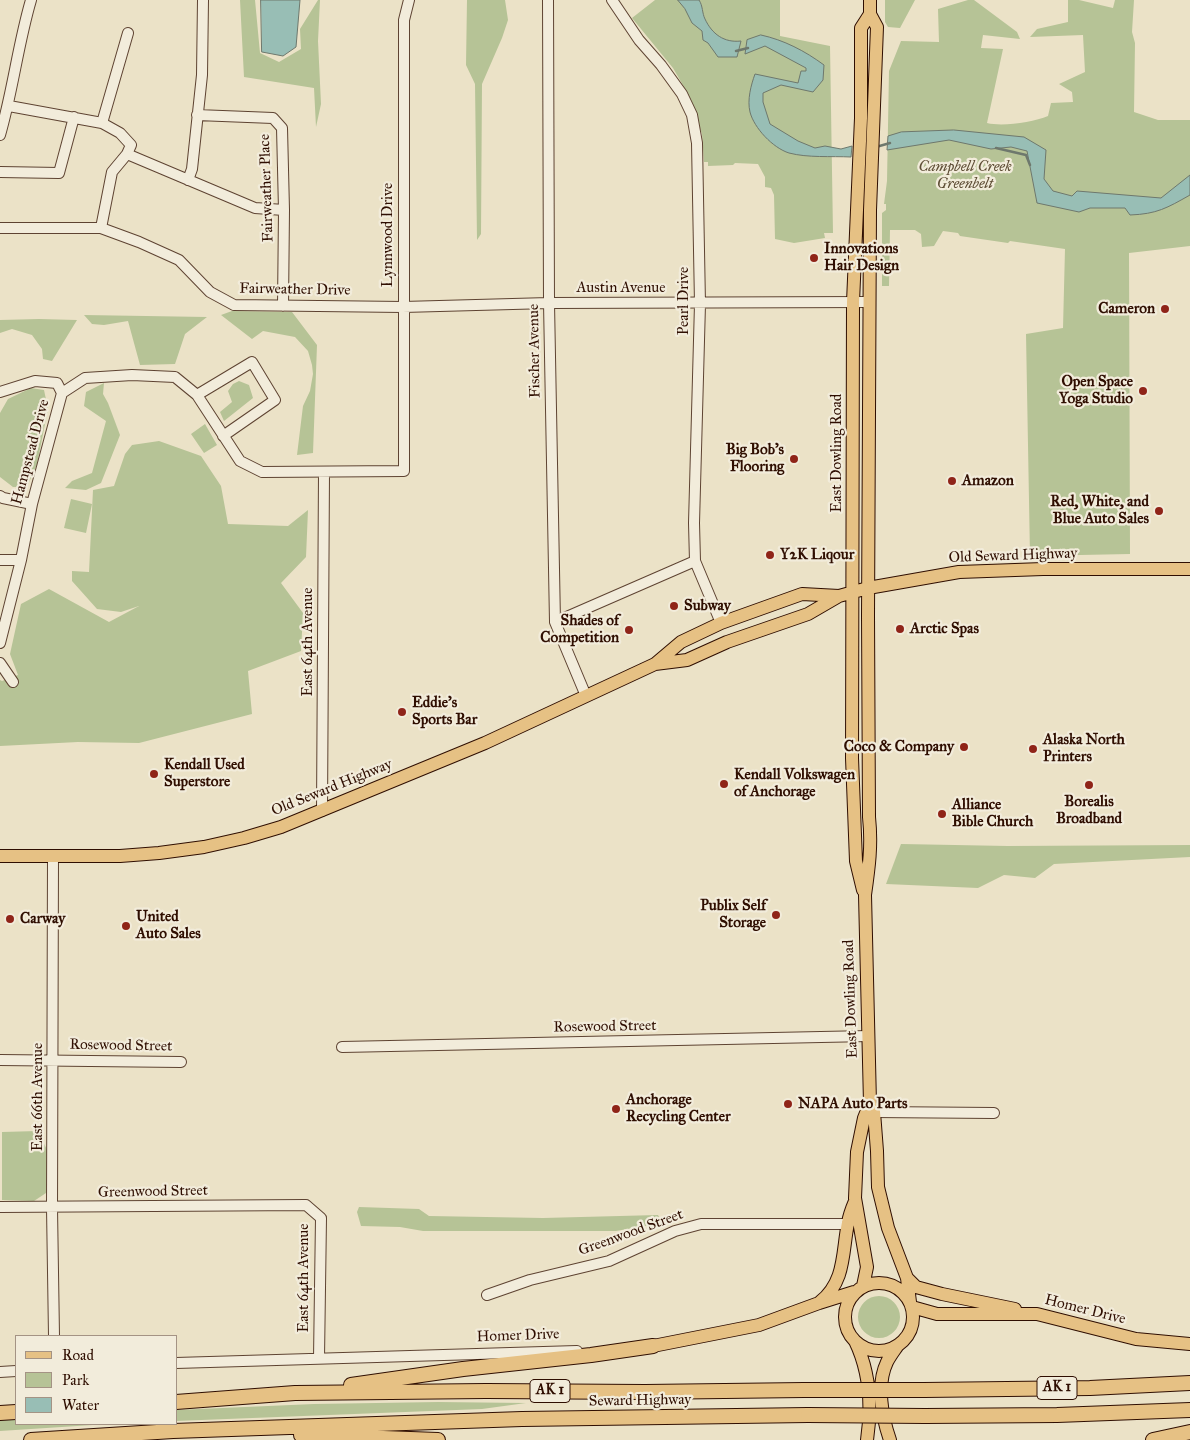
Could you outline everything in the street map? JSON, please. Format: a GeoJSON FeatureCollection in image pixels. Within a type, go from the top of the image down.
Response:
{"type":"FeatureCollection","features":[{"type":"Feature","properties":{"kind":"highway"},"geometry":{"type":"LineString","coordinates":[[295,1393],[463,1369],[591,1356],[653,1346]]}},
{"type":"Feature","properties":{"kind":"highway","name":"Seward Highway"},"geometry":{"type":"LineString","coordinates":[[178,1402],[295,1393],[1090,1388],[1190,1382]]}},
{"type":"Feature","properties":{"kind":"highway","name":"Seward Highway"},"geometry":{"type":"LineString","coordinates":[[31,1440],[173,1431],[522,1419],[808,1415],[1057,1415],[1190,1410]]}},
{"type":"Feature","properties":{"kind":"highway"},"geometry":{"type":"LineString","coordinates":[[0,1413],[15,1412]]}},
{"type":"Feature","properties":{"kind":"highway"},"geometry":{"type":"LineString","coordinates":[[173,1431],[438,1440]]}},
{"type":"Feature","properties":{"kind":"highway"},"geometry":{"type":"LineString","coordinates":[[1153,1440],[1190,1432]]}},
{"type":"Feature","properties":{"kind":"main road","name":"East Dowling Road"},"geometry":{"type":"LineString","coordinates":[[865,895],[856,862],[852,758],[853,302],[864,183],[867,117],[877,28],[870,14],[870,0]]}},
{"type":"Feature","properties":{"kind":"main road","name":"East Dowling Road"},"geometry":{"type":"LineString","coordinates":[[864,183],[869,302],[868,588],[869,817],[871,861],[865,895],[869,1036],[878,1187],[888,1228],[907,1278],[911,1305]]}},
{"type":"Feature","properties":{"kind":"main road","name":"Old Seward Highway"},"geometry":{"type":"LineString","coordinates":[[655,664],[687,660],[727,642],[808,614],[839,596],[868,588],[959,572],[1042,569],[1190,569]]}},
{"type":"Feature","properties":{"kind":"main road","name":"Old Seward Highway"},"geometry":{"type":"LineString","coordinates":[[0,856],[120,856],[204,847],[244,838],[287,825],[485,743],[655,664],[681,642],[720,623],[802,594],[839,596]]}},
{"type":"Feature","properties":{"kind":"main road","name":"East Dowling Road"},"geometry":{"type":"LineString","coordinates":[[858,1289],[867,1267],[855,1198],[856,1152],[864,1118],[872,1107]]}},
{"type":"Feature","properties":{"kind":"main road"},"geometry":{"type":"LineString","coordinates":[[820,1302],[834,1288],[841,1273],[848,1224],[855,1198]]}},
{"type":"Feature","properties":{"kind":"main road"},"geometry":{"type":"LineString","coordinates":[[907,1278],[916,1287],[1037,1314]]}},
{"type":"Feature","properties":{"kind":"main road"},"geometry":{"type":"LineString","coordinates":[[890,1440],[884,1417],[882,1377],[887,1362],[910,1331],[913,1322],[911,1305],[904,1293],[895,1286],[879,1282],[858,1289],[847,1302],[844,1312],[845,1324],[849,1334],[862,1347],[880,1351],[898,1345]]}},
{"type":"Feature","properties":{"kind":"main road","name":"Homer Drive"},"geometry":{"type":"LineString","coordinates":[[653,1346],[758,1325],[858,1289]]}},
{"type":"Feature","properties":{"kind":"main road","name":"Homer Drive"},"geometry":{"type":"LineString","coordinates":[[911,1305],[937,1314],[1037,1314],[1136,1339],[1190,1344]]}},
{"type":"Feature","properties":{"kind":"main road"},"geometry":{"type":"LineString","coordinates":[[855,1341],[864,1364],[869,1386],[867,1440]]}},
{"type":"Feature","properties":{"kind":"street"},"geometry":{"type":"LineString","coordinates":[[0,135],[31,0]]}},
{"type":"Feature","properties":{"kind":"street"},"geometry":{"type":"LineString","coordinates":[[188,180],[192,169],[202,75],[202,0]]}},
{"type":"Feature","properties":{"kind":"street","name":"Lynnwood Drive"},"geometry":{"type":"LineString","coordinates":[[404,470],[404,20],[409,0]]}},
{"type":"Feature","properties":{"kind":"street","name":"Fischer Avenue"},"geometry":{"type":"LineString","coordinates":[[548,0],[555,622],[586,696]]}},
{"type":"Feature","properties":{"kind":"street","name":"Pearl Drive"},"geometry":{"type":"LineString","coordinates":[[612,0],[635,34],[682,94],[692,115],[697,143],[700,304],[694,523],[695,561],[720,623]]}},
{"type":"Feature","properties":{"kind":"street"},"geometry":{"type":"LineString","coordinates":[[102,123],[128,33]]}},
{"type":"Feature","properties":{"kind":"street"},"geometry":{"type":"LineString","coordinates":[[8,106],[102,123],[120,133],[131,145],[127,154],[112,172],[101,228]]}},
{"type":"Feature","properties":{"kind":"street","name":"Fairweather Place"},"geometry":{"type":"LineString","coordinates":[[197,115],[273,118],[282,128],[284,306]]}},
{"type":"Feature","properties":{"kind":"street"},"geometry":{"type":"LineString","coordinates":[[0,172],[59,173],[74,118]]}},
{"type":"Feature","properties":{"kind":"street"},"geometry":{"type":"LineString","coordinates":[[127,154],[255,208],[284,210]]}},
{"type":"Feature","properties":{"kind":"street","name":"Fairweather Drive"},"geometry":{"type":"LineString","coordinates":[[0,228],[101,228],[179,260],[210,292],[234,305],[403,307]]}},
{"type":"Feature","properties":{"kind":"street","name":"Austin Avenue"},"geometry":{"type":"LineString","coordinates":[[403,307],[550,303],[869,302]]}},
{"type":"Feature","properties":{"kind":"street"},"geometry":{"type":"LineString","coordinates":[[197,395],[252,362],[265,382],[275,400],[222,436]]}},
{"type":"Feature","properties":{"kind":"street","name":"Hampstead Drive"},"geometry":{"type":"LineString","coordinates":[[0,643],[21,560],[32,504],[62,393],[85,378],[132,375],[175,377],[197,395],[240,461],[262,472],[404,470]]}},
{"type":"Feature","properties":{"kind":"street"},"geometry":{"type":"LineString","coordinates":[[0,392],[35,381],[57,383],[62,393]]}},
{"type":"Feature","properties":{"kind":"street","name":"East 64th Avenue"},"geometry":{"type":"LineString","coordinates":[[322,811],[324,472]]}},
{"type":"Feature","properties":{"kind":"street"},"geometry":{"type":"LineString","coordinates":[[0,496],[32,504]]}},
{"type":"Feature","properties":{"kind":"street"},"geometry":{"type":"LineString","coordinates":[[0,560],[21,560]]}},
{"type":"Feature","properties":{"kind":"street"},"geometry":{"type":"LineString","coordinates":[[555,622],[695,561]]}},
{"type":"Feature","properties":{"kind":"street"},"geometry":{"type":"LineString","coordinates":[[0,663],[13,682]]}},
{"type":"Feature","properties":{"kind":"street","name":"East 66th Avenue"},"geometry":{"type":"LineString","coordinates":[[53,857],[52,1208],[54,1335]]}},
{"type":"Feature","properties":{"kind":"street","name":"Rosewood Street"},"geometry":{"type":"LineString","coordinates":[[342,1047],[869,1036]]}},
{"type":"Feature","properties":{"kind":"street","name":"Rosewood Street"},"geometry":{"type":"LineString","coordinates":[[0,1060],[181,1062]]}},
{"type":"Feature","properties":{"kind":"street"},"geometry":{"type":"LineString","coordinates":[[872,1107],[994,1113]]}},
{"type":"Feature","properties":{"kind":"street","name":"East 64th Avenue"},"geometry":{"type":"LineString","coordinates":[[306,1205],[322,1218],[319,1358]]}},
{"type":"Feature","properties":{"kind":"street","name":"Greenwood Street"},"geometry":{"type":"LineString","coordinates":[[0,1207],[306,1205]]}},
{"type":"Feature","properties":{"kind":"street","name":"Greenwood Street"},"geometry":{"type":"LineString","coordinates":[[487,1295],[530,1280],[609,1261],[675,1231],[701,1224],[848,1224]]}},
{"type":"Feature","properties":{"kind":"street","name":"Homer Drive"},"geometry":{"type":"LineString","coordinates":[[178,1363],[595,1350],[653,1346]]}},
{"type":"Feature","properties":{"kind":"street"},"geometry":{"type":"LineString","coordinates":[[0,1372],[15,1371]]}},
{"type":"Feature","properties":{"kind":"green space"},"geometry":{"type":"Polygon","coordinates":[[[240,0],[255,0],[260,53],[279,62],[301,49],[300,29],[318,0],[320,0],[318,41],[321,104],[316,127],[314,88],[244,77],[240,0]]]}},
{"type":"Feature","properties":{"kind":"green space"},"geometry":{"type":"Polygon","coordinates":[[[467,0],[505,0],[508,20],[482,84],[481,234],[477,240],[475,84],[466,65],[467,0]]]}},
{"type":"Feature","properties":{"kind":"green space"},"geometry":{"type":"Polygon","coordinates":[[[655,0],[780,0],[780,36],[830,46],[833,233],[824,233],[825,238],[794,243],[775,239],[774,195],[771,188],[765,187],[765,177],[758,164],[735,163],[733,165],[708,166],[708,162],[704,162],[702,134],[688,94],[673,68],[632,18],[655,0]]]}},
{"type":"Feature","properties":{"kind":"green space"},"geometry":{"type":"Polygon","coordinates":[[[885,0],[915,0],[900,28],[888,27],[885,22],[885,0]]]}},
{"type":"Feature","properties":{"kind":"green space","name":"Campbell Creek Greenbelt"},"geometry":{"type":"Polygon","coordinates":[[[974,0],[1017,32],[1020,39],[983,35],[981,48],[1003,49],[987,123],[1009,124],[1034,120],[1048,116],[1051,103],[1073,102],[1072,92],[1059,84],[1085,72],[1083,35],[1030,37],[1037,29],[1068,22],[1068,0],[1079,0],[1113,8],[1115,0],[1134,0],[1132,32],[1135,43],[1134,112],[1158,120],[1190,120],[1190,246],[1129,253],[1130,554],[1030,556],[1026,334],[1063,328],[1065,249],[960,236],[958,233],[943,231],[934,246],[922,247],[921,234],[915,230],[890,230],[889,286],[882,286],[882,213],[886,210],[886,204],[884,204],[887,181],[889,71],[901,41],[939,42],[938,9],[974,0]]]}},
{"type":"Feature","properties":{"kind":"green space"},"geometry":{"type":"Polygon","coordinates":[[[232,311],[292,312],[317,345],[313,453],[297,455],[303,406],[310,391],[313,374],[308,351],[295,337],[263,331],[252,339],[221,315],[232,311]]]}},
{"type":"Feature","properties":{"kind":"green space"},"geometry":{"type":"Polygon","coordinates":[[[84,315],[207,317],[185,334],[175,364],[140,365],[128,321],[104,325],[92,324],[84,315]]]}},
{"type":"Feature","properties":{"kind":"green space"},"geometry":{"type":"Polygon","coordinates":[[[0,320],[77,320],[52,361],[43,359],[42,349],[32,335],[12,329],[0,333],[0,320]]]}},
{"type":"Feature","properties":{"kind":"green space"},"geometry":{"type":"Polygon","coordinates":[[[239,381],[249,385],[253,398],[224,421],[220,412],[232,402],[228,391],[233,384],[239,381]]]}},
{"type":"Feature","properties":{"kind":"green space"},"geometry":{"type":"Polygon","coordinates":[[[104,383],[103,394],[120,435],[101,483],[86,490],[65,488],[72,481],[92,473],[106,421],[84,406],[86,392],[104,383]]]}},
{"type":"Feature","properties":{"kind":"green space"},"geometry":{"type":"Polygon","coordinates":[[[31,388],[44,390],[48,409],[37,464],[27,487],[13,487],[0,477],[0,413],[8,399],[31,388]]]}},
{"type":"Feature","properties":{"kind":"green space"},"geometry":{"type":"Polygon","coordinates":[[[205,424],[217,445],[204,453],[191,434],[205,424]]]}},
{"type":"Feature","properties":{"kind":"green space"},"geometry":{"type":"Polygon","coordinates":[[[159,441],[201,456],[221,486],[228,524],[288,526],[308,510],[306,557],[281,583],[303,613],[301,651],[248,671],[252,714],[139,743],[78,742],[0,746],[0,680],[18,675],[10,654],[21,604],[49,589],[109,622],[139,606],[121,612],[97,609],[72,581],[72,571],[89,572],[93,490],[114,486],[125,454],[132,445],[159,441]]]}},
{"type":"Feature","properties":{"kind":"green space"},"geometry":{"type":"Polygon","coordinates":[[[71,499],[92,504],[86,533],[64,528],[71,499]]]}},
{"type":"Feature","properties":{"kind":"green space"},"geometry":{"type":"Polygon","coordinates":[[[901,844],[1008,846],[1190,845],[1190,857],[1054,864],[1035,878],[1004,875],[978,888],[886,884],[901,844]]]}},
{"type":"Feature","properties":{"kind":"green space"},"geometry":{"type":"Polygon","coordinates":[[[38,1131],[48,1152],[49,1191],[34,1201],[2,1200],[2,1132],[38,1131]]]}},
{"type":"Feature","properties":{"kind":"green space"},"geometry":{"type":"Polygon","coordinates":[[[359,1207],[419,1209],[429,1216],[543,1218],[658,1215],[662,1223],[616,1231],[423,1231],[400,1227],[361,1226],[357,1212],[359,1207]]]}},
{"type":"Feature","properties":{"kind":"green space"},"geometry":{"type":"Polygon","coordinates":[[[875,1296],[883,1296],[894,1302],[900,1317],[894,1332],[883,1338],[875,1338],[864,1332],[858,1321],[858,1313],[864,1302],[875,1296]]]}},
{"type":"Feature","properties":{"kind":"green space"},"geometry":{"type":"Polygon","coordinates":[[[526,1403],[482,1409],[178,1421],[178,1410],[314,1404],[526,1403]]]}},
{"type":"Feature","properties":{"kind":"green space"},"geometry":{"type":"Polygon","coordinates":[[[15,1419],[15,1425],[93,1425],[0,1431],[0,1420],[15,1419]]]}},
{"type":"Feature","properties":{"kind":"water"},"geometry":{"type":"Polygon","coordinates":[[[261,0],[300,0],[296,47],[283,56],[262,52],[261,0]]]}},
{"type":"Feature","properties":{"kind":"water"},"geometry":{"type":"Polygon","coordinates":[[[678,0],[699,0],[705,19],[715,33],[729,41],[741,41],[737,57],[718,57],[708,43],[703,40],[702,31],[692,23],[678,0]]]}},
{"type":"Feature","properties":{"kind":"water"},"geometry":{"type":"Polygon","coordinates":[[[761,35],[794,47],[824,65],[823,80],[813,92],[781,85],[763,93],[763,102],[770,124],[798,141],[815,148],[825,146],[841,149],[852,146],[851,157],[796,155],[789,153],[777,147],[760,131],[752,118],[749,107],[750,93],[755,74],[798,83],[801,71],[806,71],[806,68],[765,46],[745,54],[747,40],[761,35]]]}},
{"type":"Feature","properties":{"kind":"water"},"geometry":{"type":"Polygon","coordinates":[[[954,130],[1024,137],[1046,150],[1044,179],[1053,191],[1072,196],[1077,191],[1161,198],[1190,175],[1190,195],[1155,212],[1130,215],[1125,208],[1090,208],[1079,212],[1037,203],[1027,151],[1011,147],[991,149],[949,140],[887,150],[888,136],[901,132],[954,130]]]}},
{"type":"Feature","properties":{"kind":"waterway"},"geometry":{"type":"LineString","coordinates":[[736,51],[748,48]]}},
{"type":"Feature","properties":{"kind":"waterway"},"geometry":{"type":"LineString","coordinates":[[876,147],[890,143]]}},
{"type":"Feature","properties":{"kind":"waterway"},"geometry":{"type":"LineString","coordinates":[[996,148],[1026,155],[1030,165]]}},
{"type":"Feature","properties":{"kind":"place","name":"Innovations Hair Design"},"geometry":{"type":"Point","coordinates":[814,258]}},
{"type":"Feature","properties":{"kind":"place","name":"Cameron"},"geometry":{"type":"Point","coordinates":[1165,309]}},
{"type":"Feature","properties":{"kind":"place","name":"Open Space Yoga Studio"},"geometry":{"type":"Point","coordinates":[1143,391]}},
{"type":"Feature","properties":{"kind":"place","name":"Big Bob's Flooring"},"geometry":{"type":"Point","coordinates":[794,459]}},
{"type":"Feature","properties":{"kind":"place","name":"Amazon"},"geometry":{"type":"Point","coordinates":[952,481]}},
{"type":"Feature","properties":{"kind":"place","name":"Red, White, and Blue Auto Sales"},"geometry":{"type":"Point","coordinates":[1159,511]}},
{"type":"Feature","properties":{"kind":"place","name":"Y2K Liqour"},"geometry":{"type":"Point","coordinates":[770,555]}},
{"type":"Feature","properties":{"kind":"place","name":"Subway"},"geometry":{"type":"Point","coordinates":[674,606]}},
{"type":"Feature","properties":{"kind":"place","name":"Arctic Spas"},"geometry":{"type":"Point","coordinates":[900,629]}},
{"type":"Feature","properties":{"kind":"place","name":"Shades of Competition"},"geometry":{"type":"Point","coordinates":[629,630]}},
{"type":"Feature","properties":{"kind":"place","name":"Eddie's Sports Bar"},"geometry":{"type":"Point","coordinates":[402,712]}},
{"type":"Feature","properties":{"kind":"place","name":"Coco & Company"},"geometry":{"type":"Point","coordinates":[964,747]}},
{"type":"Feature","properties":{"kind":"place","name":"Alaska North Printers"},"geometry":{"type":"Point","coordinates":[1033,749]}},
{"type":"Feature","properties":{"kind":"place","name":"Kendall Used Superstore"},"geometry":{"type":"Point","coordinates":[154,774]}},
{"type":"Feature","properties":{"kind":"place","name":"Kendall Volkswagen of Anchorage"},"geometry":{"type":"Point","coordinates":[724,784]}},
{"type":"Feature","properties":{"kind":"place","name":"Borealis Broadband"},"geometry":{"type":"Point","coordinates":[1089,785]}},
{"type":"Feature","properties":{"kind":"place","name":"Alliance Bible Church"},"geometry":{"type":"Point","coordinates":[942,814]}},
{"type":"Feature","properties":{"kind":"place","name":"Publix Self Storage"},"geometry":{"type":"Point","coordinates":[776,915]}},
{"type":"Feature","properties":{"kind":"place","name":"Carway"},"geometry":{"type":"Point","coordinates":[10,919]}},
{"type":"Feature","properties":{"kind":"place","name":"United Auto Sales"},"geometry":{"type":"Point","coordinates":[126,926]}},
{"type":"Feature","properties":{"kind":"place","name":"NAPA Auto Parts"},"geometry":{"type":"Point","coordinates":[788,1104]}},
{"type":"Feature","properties":{"kind":"place","name":"Anchorage Recycling Center"},"geometry":{"type":"Point","coordinates":[616,1109]}}]}
